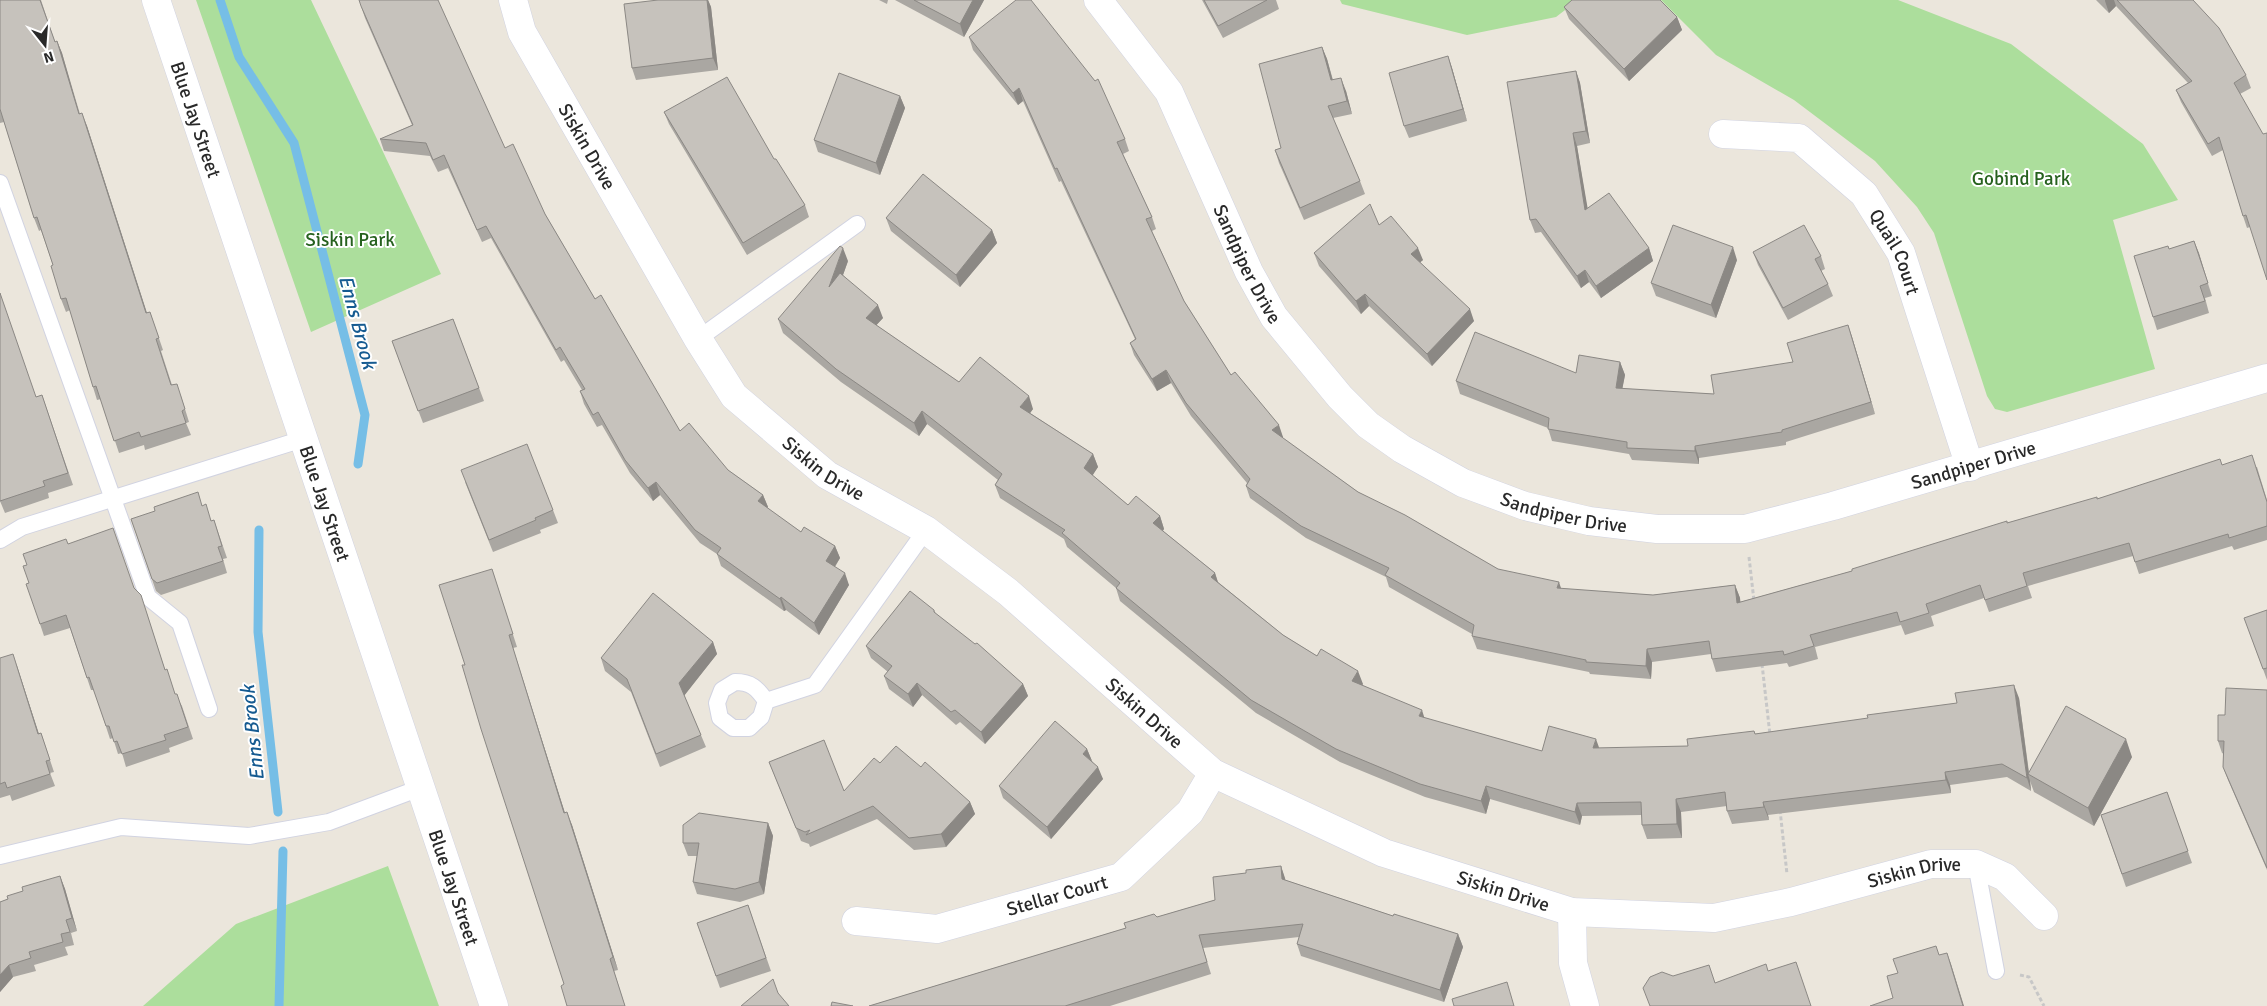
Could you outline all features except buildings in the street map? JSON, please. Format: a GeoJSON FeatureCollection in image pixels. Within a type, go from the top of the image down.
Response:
{"type":"FeatureCollection","features":[{"type":"Feature","properties":{"kind":"street","name":"Blue Jay Street"},"geometry":{"type":"LineString","coordinates":[[156,0],[494,1006]]}},
{"type":"Feature","properties":{"kind":"street","name":"Siskin Drive"},"geometry":{"type":"LineString","coordinates":[[513,0],[522,32],[698,339],[734,396],[827,475],[926,530],[1008,592],[1213,773],[1384,853],[1572,912],[1714,918],[1791,902],[1931,864],[1976,864],[2005,877],[2044,916]]}},
{"type":"Feature","properties":{"kind":"street","name":"Sandpiper Drive"},"geometry":{"type":"LineString","coordinates":[[1098,0],[1169,92],[1249,272],[1274,317],[1340,397],[1368,425],[1402,449],[1463,483],[1525,506],[1589,521],[1657,529],[1745,528],[1833,506],[1970,467],[2267,378]]}},
{"type":"Feature","properties":{"kind":"street","name":"Quail Court"},"geometry":{"type":"LineString","coordinates":[[1723,134],[1799,138],[1864,194],[1900,253],[1970,467]]}},
{"type":"Feature","properties":{"kind":"street","name":"Stellar Court"},"geometry":{"type":"LineString","coordinates":[[856,922],[937,929],[1121,876],[1190,812],[1213,773]]}},
{"type":"Feature","properties":{"kind":"street"},"geometry":{"type":"LineString","coordinates":[[1572,912],[1573,963],[1585,1006]]}},
{"type":"Feature","properties":{"kind":"lane"},"geometry":{"type":"LineString","coordinates":[[0,183],[148,597],[180,623],[209,709]]}},
{"type":"Feature","properties":{"kind":"lane"},"geometry":{"type":"LineString","coordinates":[[698,339],[857,224]]}},
{"type":"Feature","properties":{"kind":"lane"},"geometry":{"type":"LineString","coordinates":[[0,540],[22,527],[303,439]]}},
{"type":"Feature","properties":{"kind":"lane"},"geometry":{"type":"LineString","coordinates":[[766,701],[815,685],[926,530]]}},
{"type":"Feature","properties":{"kind":"lane"},"geometry":{"type":"LineString","coordinates":[[0,856],[121,827],[249,836],[329,822],[420,788]]}},
{"type":"Feature","properties":{"kind":"lane"},"geometry":{"type":"LineString","coordinates":[[1976,864],[1996,971]]}},
{"type":"Feature","properties":{"kind":"path"},"geometry":{"type":"LineString","coordinates":[[1745,528],[1755,607]]}},
{"type":"Feature","properties":{"kind":"path"},"geometry":{"type":"LineString","coordinates":[[1761,656],[1772,744]]}},
{"type":"Feature","properties":{"kind":"path"},"geometry":{"type":"LineString","coordinates":[[1779,804],[1791,902]]}},
{"type":"Feature","properties":{"kind":"path"},"geometry":{"type":"LineString","coordinates":[[1996,971],[2029,977],[2044,1006]]}},
{"type":"Feature","properties":{"kind":"green space","name":"Siskin Park"},"geometry":{"type":"Polygon","coordinates":[[[196,0],[311,0],[441,274],[311,332],[196,0]]]}},
{"type":"Feature","properties":{"kind":"green space"},"geometry":{"type":"Polygon","coordinates":[[[1340,0],[1578,0],[1556,17],[1467,35],[1342,4],[1340,0]]]}},
{"type":"Feature","properties":{"kind":"green space","name":"Gobind Park"},"geometry":{"type":"Polygon","coordinates":[[[1661,0],[1898,0],[2011,44],[2143,144],[2178,200],[2113,220],[2155,369],[2007,412],[1995,409],[1987,396],[1934,233],[1917,207],[1875,161],[1794,100],[1716,55],[1661,0]]]}},
{"type":"Feature","properties":{"kind":"green space"},"geometry":{"type":"Polygon","coordinates":[[[388,866],[439,1006],[143,1006],[236,924],[388,866]]]}},
{"type":"Feature","properties":{"kind":"waterway","name":"Enns Brook"},"geometry":{"type":"LineString","coordinates":[[220,0],[239,57],[294,143],[365,415],[358,464]]}},
{"type":"Feature","properties":{"kind":"waterway","name":"Enns Brook"},"geometry":{"type":"LineString","coordinates":[[259,530],[258,632],[278,812]]}},
{"type":"Feature","properties":{"kind":"waterway","name":"Enns Brook"},"geometry":{"type":"LineString","coordinates":[[279,1006],[283,851]]}}]}
